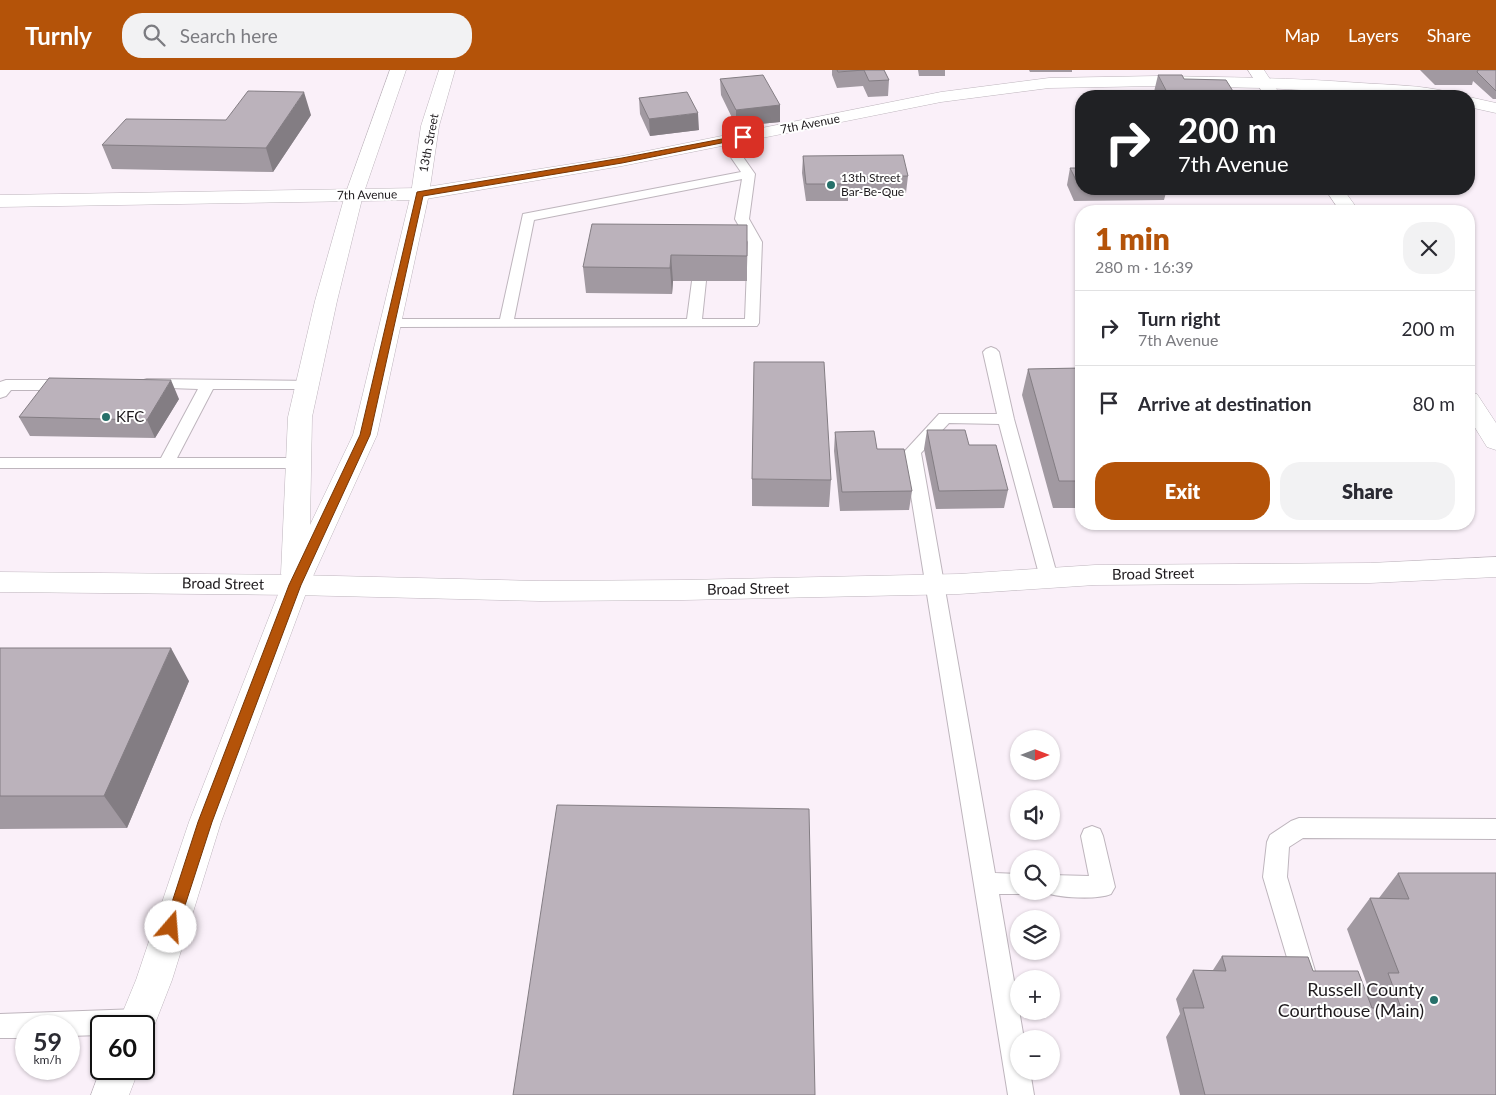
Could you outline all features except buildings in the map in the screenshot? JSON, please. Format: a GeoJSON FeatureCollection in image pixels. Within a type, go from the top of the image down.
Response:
{"type":"FeatureCollection","features":[{"type":"Feature","properties":{"kind":"main road","name":"13th Street"},"geometry":{"type":"LineString","coordinates":[[295,585],[300,417],[326,301],[354,195],[398,70]]}},
{"type":"Feature","properties":{"kind":"main road","name":"13th Street"},"geometry":{"type":"LineString","coordinates":[[140,1015],[154,980],[205,822],[295,585],[365,435],[420,194],[430,126],[447,70]]}},
{"type":"Feature","properties":{"kind":"main road","name":"7th Avenue"},"geometry":{"type":"LineString","coordinates":[[0,201],[420,194],[622,161],[942,98],[1048,83],[1158,81],[1265,83],[1391,90]]}},
{"type":"Feature","properties":{"kind":"main road"},"geometry":{"type":"LineString","coordinates":[[1475,103],[1496,108]]}},
{"type":"Feature","properties":{"kind":"main road"},"geometry":{"type":"LineString","coordinates":[[1475,409],[1496,442]]}},
{"type":"Feature","properties":{"kind":"main road","name":"Broad Street"},"geometry":{"type":"LineString","coordinates":[[0,582],[295,585],[540,591],[694,590],[936,585],[1049,578],[1219,573],[1370,573],[1496,567]]}},
{"type":"Feature","properties":{"kind":"main road"},"geometry":{"type":"LineString","coordinates":[[110,1095],[116,1080]]}},
{"type":"Feature","properties":{"kind":"lane"},"geometry":{"type":"LineString","coordinates":[[391,322],[752,323],[755,242],[742,219],[749,174],[725,140]]}},
{"type":"Feature","properties":{"kind":"lane"},"geometry":{"type":"LineString","coordinates":[[506,322],[528,217],[749,174]]}},
{"type":"Feature","properties":{"kind":"lane"},"geometry":{"type":"LineString","coordinates":[[727,228],[742,219]]}},
{"type":"Feature","properties":{"kind":"lane"},"geometry":{"type":"LineString","coordinates":[[694,323],[699,281]]}},
{"type":"Feature","properties":{"kind":"lane"},"geometry":{"type":"LineString","coordinates":[[991,352],[1006,419],[1049,578]]}},
{"type":"Feature","properties":{"kind":"lane"},"geometry":{"type":"LineString","coordinates":[[0,393],[6,385],[83,384]]}},
{"type":"Feature","properties":{"kind":"lane"},"geometry":{"type":"LineString","coordinates":[[131,384],[308,384]]}},
{"type":"Feature","properties":{"kind":"lane"},"geometry":{"type":"LineString","coordinates":[[166,463],[208,384]]}},
{"type":"Feature","properties":{"kind":"lane"},"geometry":{"type":"LineString","coordinates":[[1006,419],[945,418],[912,452],[1021,1095]]}},
{"type":"Feature","properties":{"kind":"lane"},"geometry":{"type":"LineString","coordinates":[[0,463],[299,463]]}},
{"type":"Feature","properties":{"kind":"lane"},"geometry":{"type":"LineString","coordinates":[[1312,1001],[1276,877],[1278,842],[1299,828],[1496,829]]}},
{"type":"Feature","properties":{"kind":"lane"},"geometry":{"type":"LineString","coordinates":[[1060,885],[1103,887],[1092,836]]}},
{"type":"Feature","properties":{"kind":"lane"},"geometry":{"type":"LineString","coordinates":[[986,883],[1010,884]]}},
{"type":"Feature","properties":{"kind":"lane"},"geometry":{"type":"LineString","coordinates":[[0,1026],[90,1025]]}},
{"type":"Feature","properties":{"kind":"place","name":"13th Street Bar-Be-Que"},"geometry":{"type":"Point","coordinates":[831,185]}},
{"type":"Feature","properties":{"kind":"place","name":"KFC"},"geometry":{"type":"Point","coordinates":[106,417]}},
{"type":"Feature","properties":{"kind":"place","name":"Russell County Courthouse (Main)"},"geometry":{"type":"Point","coordinates":[1434,1000]}},
{"type":"Feature","properties":{"kind":"route"},"geometry":{"type":"LineString","coordinates":[[171,927],[205,822],[295,585],[365,435],[420,194],[622,161],[743,137]]}}]}
